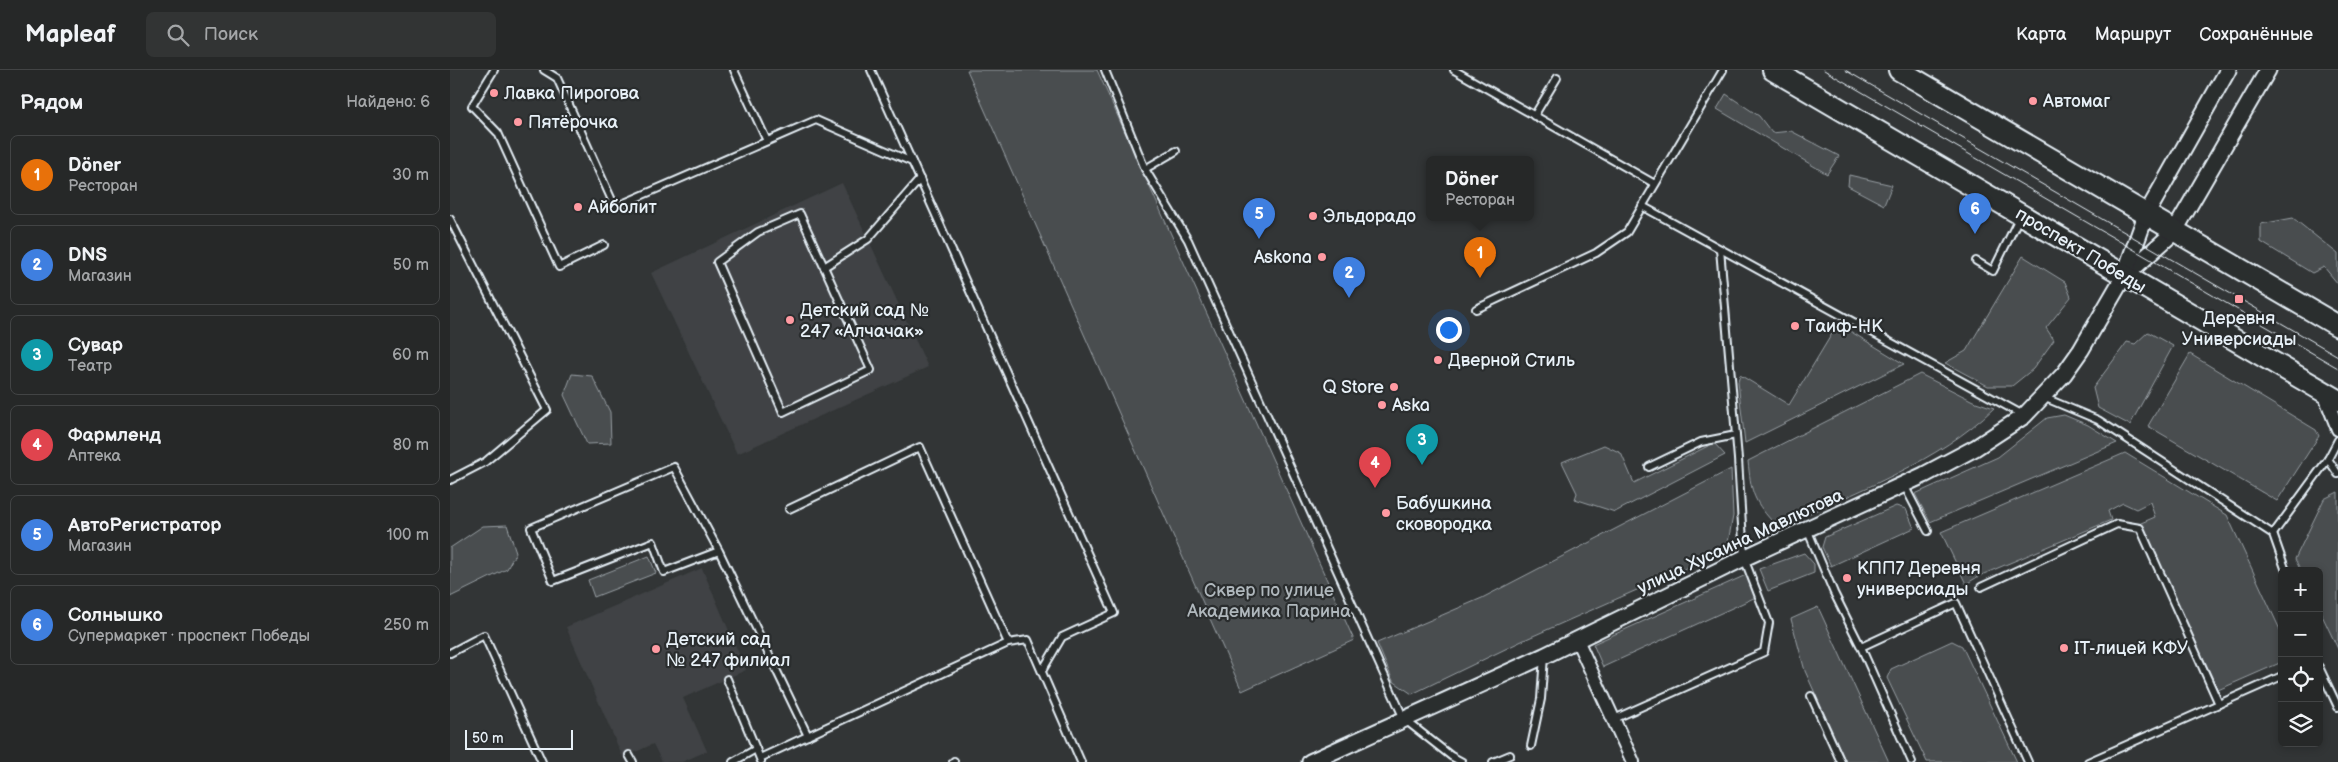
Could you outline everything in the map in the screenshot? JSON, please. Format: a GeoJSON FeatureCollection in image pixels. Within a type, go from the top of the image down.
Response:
{"type":"FeatureCollection","features":[{"type":"Feature","properties":{"kind":"main road","name":"проспект Победы"},"geometry":{"type":"LineString","coordinates":[[1773,70],[2331,396]]}},
{"type":"Feature","properties":{"kind":"main road"},"geometry":{"type":"LineString","coordinates":[[1898,70],[2338,326]]}},
{"type":"Feature","properties":{"kind":"street"},"geometry":{"type":"LineString","coordinates":[[2124,276],[2146,215],[2228,70]]}},
{"type":"Feature","properties":{"kind":"street"},"geometry":{"type":"LineString","coordinates":[[2124,276],[2174,232],[2268,70]]}},
{"type":"Feature","properties":{"kind":"street","name":"улица Хусаина Мавлютова"},"geometry":{"type":"LineString","coordinates":[[1310,762],[1544,656],[1744,558],[1904,485],[1975,448],[2024,416],[2043,397],[2081,350],[2124,276]]}},
{"type":"Feature","properties":{"kind":"street"},"geometry":{"type":"LineString","coordinates":[[2331,396],[2338,430]]}},
{"type":"Feature","properties":{"kind":"street"},"geometry":{"type":"LineString","coordinates":[[1577,640],[1633,762]]}},
{"type":"Feature","properties":{"kind":"lane"},"geometry":{"type":"LineString","coordinates":[[494,70],[472,106],[498,133],[559,267],[604,245]]}},
{"type":"Feature","properties":{"kind":"lane"},"geometry":{"type":"LineString","coordinates":[[734,70],[768,141]]}},
{"type":"Feature","properties":{"kind":"lane"},"geometry":{"type":"LineString","coordinates":[[871,70],[1114,613],[1062,637],[1042,671]]}},
{"type":"Feature","properties":{"kind":"lane"},"geometry":{"type":"LineString","coordinates":[[1105,70],[1145,170],[1188,240],[1404,719],[1451,756],[1462,762]]}},
{"type":"Feature","properties":{"kind":"lane"},"geometry":{"type":"LineString","coordinates":[[1454,70],[1655,184]]}},
{"type":"Feature","properties":{"kind":"lane"},"geometry":{"type":"LineString","coordinates":[[1476,308],[1596,253],[1627,232],[1723,70]]}},
{"type":"Feature","properties":{"kind":"lane"},"geometry":{"type":"LineString","coordinates":[[548,71],[557,78],[615,207],[816,120],[912,162]]}},
{"type":"Feature","properties":{"kind":"lane"},"geometry":{"type":"LineString","coordinates":[[1534,116],[1557,78]]}},
{"type":"Feature","properties":{"kind":"lane"},"geometry":{"type":"LineString","coordinates":[[1145,170],[1176,151]]}},
{"type":"Feature","properties":{"kind":"lane"},"geometry":{"type":"LineString","coordinates":[[824,267],[868,239],[920,179]]}},
{"type":"Feature","properties":{"kind":"lane"},"geometry":{"type":"LineString","coordinates":[[1642,206],[2024,416]]}},
{"type":"Feature","properties":{"kind":"lane"},"geometry":{"type":"LineString","coordinates":[[800,214],[824,267],[871,370],[783,412],[717,262],[758,232],[800,214]]}},
{"type":"Feature","properties":{"kind":"lane"},"geometry":{"type":"LineString","coordinates":[[1976,261],[1993,271],[2021,214]]}},
{"type":"Feature","properties":{"kind":"lane"},"geometry":{"type":"LineString","coordinates":[[450,219],[547,410],[485,462],[450,480]]}},
{"type":"Feature","properties":{"kind":"lane"},"geometry":{"type":"LineString","coordinates":[[1614,719],[1764,652],[1769,623],[1744,558],[1736,435],[1720,249]]}},
{"type":"Feature","properties":{"kind":"lane"},"geometry":{"type":"LineString","coordinates":[[2043,397],[2098,420],[2273,534],[2285,567]]}},
{"type":"Feature","properties":{"kind":"lane"},"geometry":{"type":"LineString","coordinates":[[1650,467],[1701,442],[1736,435]]}},
{"type":"Feature","properties":{"kind":"lane"},"geometry":{"type":"LineString","coordinates":[[2273,534],[2328,460],[2338,440]]}},
{"type":"Feature","properties":{"kind":"lane"},"geometry":{"type":"LineString","coordinates":[[789,509],[920,447],[1008,643]]}},
{"type":"Feature","properties":{"kind":"lane"},"geometry":{"type":"LineString","coordinates":[[2328,460],[2338,474]]}},
{"type":"Feature","properties":{"kind":"lane"},"geometry":{"type":"LineString","coordinates":[[719,551],[664,572],[653,542],[553,581],[531,528],[674,467],[719,551],[808,736]]}},
{"type":"Feature","properties":{"kind":"lane"},"geometry":{"type":"LineString","coordinates":[[1904,485],[1928,531]]}},
{"type":"Feature","properties":{"kind":"lane"},"geometry":{"type":"LineString","coordinates":[[1981,587],[2118,524],[2140,528],[2219,704]]}},
{"type":"Feature","properties":{"kind":"lane"},"geometry":{"type":"LineString","coordinates":[[1807,529],[1834,594],[1861,647],[1912,762]]}},
{"type":"Feature","properties":{"kind":"lane"},"geometry":{"type":"LineString","coordinates":[[1861,647],[1956,603],[2028,762]]}},
{"type":"Feature","properties":{"kind":"lane"},"geometry":{"type":"LineString","coordinates":[[450,652],[484,636],[542,762]]}},
{"type":"Feature","properties":{"kind":"lane"},"geometry":{"type":"LineString","coordinates":[[727,679],[761,760],[808,736],[1008,643],[1028,640],[1081,762]]}},
{"type":"Feature","properties":{"kind":"lane"},"geometry":{"type":"LineString","coordinates":[[1531,746],[1541,700],[1544,656]]}},
{"type":"Feature","properties":{"kind":"lane"},"geometry":{"type":"LineString","coordinates":[[2323,675],[2338,707]]}},
{"type":"Feature","properties":{"kind":"lane"},"geometry":{"type":"LineString","coordinates":[[2088,762],[2278,678]]}},
{"type":"Feature","properties":{"kind":"lane"},"geometry":{"type":"LineString","coordinates":[[1811,696],[1841,762]]}},
{"type":"Feature","properties":{"kind":"lane"},"geometry":{"type":"LineString","coordinates":[[733,762],[756,749]]}},
{"type":"Feature","properties":{"kind":"lane"},"geometry":{"type":"LineString","coordinates":[[630,755],[633,762]]}},
{"type":"Feature","properties":{"kind":"lane"},"geometry":{"type":"LineString","coordinates":[[1493,762],[1510,755]]}},
{"type":"Feature","properties":{"kind":"shaded area","name":"Детский сад № 247 «Алчачак»"},"geometry":{"type":"Polygon","coordinates":[[[842,183],[928,367],[737,454],[651,273],[842,183]]]}},
{"type":"Feature","properties":{"kind":"shaded area","name":"Детский сад № 247 филиал"},"geometry":{"type":"Polygon","coordinates":[[[702,568],[746,670],[683,698],[707,751],[682,762],[662,762],[653,744],[623,758],[566,627],[702,568]]]}},
{"type":"Feature","properties":{"kind":"green space","name":"Сквер по улице Академика Парина"},"geometry":{"type":"Polygon","coordinates":[[[967,70],[1097,70],[1354,640],[1242,691],[967,70]]]}},
{"type":"Feature","properties":{"kind":"green space"},"geometry":{"type":"Polygon","coordinates":[[[1726,94],[1759,116],[1772,133],[1791,131],[1839,156],[1827,174],[1717,109],[1726,94]]]}},
{"type":"Feature","properties":{"kind":"green space"},"geometry":{"type":"Polygon","coordinates":[[[1849,175],[1892,185],[1884,205],[1848,186],[1849,175]]]}},
{"type":"Feature","properties":{"kind":"green space"},"geometry":{"type":"Polygon","coordinates":[[[2293,218],[2338,254],[2338,284],[2324,267],[2312,273],[2261,242],[2261,224],[2293,218]]]}},
{"type":"Feature","properties":{"kind":"green space"},"geometry":{"type":"Polygon","coordinates":[[[2023,256],[2065,282],[2071,297],[2046,328],[2054,340],[2033,369],[2012,386],[1988,386],[1945,363],[1966,351],[2023,256]]]}},
{"type":"Feature","properties":{"kind":"green space"},"geometry":{"type":"Polygon","coordinates":[[[1848,330],[1904,364],[1745,443],[1738,382],[1740,375],[1789,405],[1833,332],[1848,330]]]}},
{"type":"Feature","properties":{"kind":"green space"},"geometry":{"type":"Polygon","coordinates":[[[2148,332],[2173,346],[2130,425],[2098,408],[2093,388],[2127,342],[2135,344],[2148,332]]]}},
{"type":"Feature","properties":{"kind":"green space"},"geometry":{"type":"Polygon","coordinates":[[[2190,354],[2316,430],[2319,436],[2277,501],[2148,426],[2190,354]]]}},
{"type":"Feature","properties":{"kind":"green space"},"geometry":{"type":"Polygon","coordinates":[[[572,374],[592,376],[610,412],[611,443],[587,444],[564,395],[572,374]]]}},
{"type":"Feature","properties":{"kind":"green space"},"geometry":{"type":"Polygon","coordinates":[[[1920,374],[1973,401],[1994,408],[1948,444],[1897,473],[1790,522],[1772,521],[1756,500],[1750,480],[1748,461],[1920,374]]]}},
{"type":"Feature","properties":{"kind":"green space"},"geometry":{"type":"Polygon","coordinates":[[[2064,415],[2088,425],[2117,443],[1930,522],[1915,494],[1998,457],[2047,418],[2064,415]]]}},
{"type":"Feature","properties":{"kind":"green space"},"geometry":{"type":"Polygon","coordinates":[[[1714,443],[1725,455],[1615,512],[1575,499],[1577,493],[1562,462],[1604,445],[1621,453],[1634,483],[1714,443]]]}},
{"type":"Feature","properties":{"kind":"green space"},"geometry":{"type":"Polygon","coordinates":[[[2125,453],[2227,515],[2278,625],[2278,664],[2218,690],[2141,523],[2155,517],[2150,502],[2136,509],[2123,503],[2108,511],[2111,520],[1979,576],[1966,584],[1941,532],[2125,453]]]}},
{"type":"Feature","properties":{"kind":"green space"},"geometry":{"type":"Polygon","coordinates":[[[1731,469],[1733,516],[1728,542],[1718,554],[1524,640],[1412,694],[1393,681],[1377,643],[1482,598],[1731,469]]]}},
{"type":"Feature","properties":{"kind":"green space"},"geometry":{"type":"Polygon","coordinates":[[[2338,492],[2338,649],[2323,617],[2323,567],[2299,567],[2295,559],[2324,499],[2338,492]]]}},
{"type":"Feature","properties":{"kind":"green space"},"geometry":{"type":"Polygon","coordinates":[[[1896,506],[1906,509],[1914,528],[1831,566],[1822,547],[1825,537],[1896,506]]]}},
{"type":"Feature","properties":{"kind":"green space"},"geometry":{"type":"Polygon","coordinates":[[[507,525],[516,552],[507,569],[450,597],[450,548],[483,526],[507,525]]]}},
{"type":"Feature","properties":{"kind":"green space"},"geometry":{"type":"Polygon","coordinates":[[[1804,553],[1814,564],[1814,573],[1768,591],[1759,569],[1804,553]]]}},
{"type":"Feature","properties":{"kind":"green space"},"geometry":{"type":"Polygon","coordinates":[[[649,556],[656,573],[594,597],[588,580],[649,556]]]}},
{"type":"Feature","properties":{"kind":"green space"},"geometry":{"type":"Polygon","coordinates":[[[1746,575],[1756,597],[1603,667],[1593,644],[1746,575]]]}},
{"type":"Feature","properties":{"kind":"green space"},"geometry":{"type":"Polygon","coordinates":[[[1818,607],[1889,762],[1846,762],[1805,671],[1791,619],[1818,607]]]}},
{"type":"Feature","properties":{"kind":"green space"},"geometry":{"type":"Polygon","coordinates":[[[1952,641],[1962,646],[2017,762],[1927,762],[1887,678],[1891,669],[1952,641]]]}},
{"type":"Feature","properties":{"kind":"tram line"},"geometry":{"type":"LineString","coordinates":[[1824,70],[2338,368]]}},
{"type":"Feature","properties":{"kind":"tram line"},"geometry":{"type":"LineString","coordinates":[[1845,70],[2338,356]]}},
{"type":"Feature","properties":{"kind":"place","name":"Лавка Пирогова"},"geometry":{"type":"Point","coordinates":[494,93]}},
{"type":"Feature","properties":{"kind":"place","name":"Автомаг"},"geometry":{"type":"Point","coordinates":[2033,101]}},
{"type":"Feature","properties":{"kind":"place","name":"Пятёрочка"},"geometry":{"type":"Point","coordinates":[518,122]}},
{"type":"Feature","properties":{"kind":"place","name":"Айболит"},"geometry":{"type":"Point","coordinates":[578,207]}},
{"type":"Feature","properties":{"kind":"place","name":"Эльдорадо"},"geometry":{"type":"Point","coordinates":[1313,216]}},
{"type":"Feature","properties":{"kind":"place","name":"Солнышко"},"geometry":{"type":"Point","coordinates":[1975,234]}},
{"type":"Feature","properties":{"kind":"place","name":"АвтоРегистратор"},"geometry":{"type":"Point","coordinates":[1259,239]}},
{"type":"Feature","properties":{"kind":"place","name":"Askona"},"geometry":{"type":"Point","coordinates":[1322,257]}},
{"type":"Feature","properties":{"kind":"place","name":"Döner"},"geometry":{"type":"Point","coordinates":[1480,278]}},
{"type":"Feature","properties":{"kind":"place","name":"DNS"},"geometry":{"type":"Point","coordinates":[1349,298]}},
{"type":"Feature","properties":{"kind":"place","name":"Деревня Универсиады"},"geometry":{"type":"Point","coordinates":[2239,299]}},
{"type":"Feature","properties":{"kind":"place","name":"Детский сад № 247 «Алчачак»"},"geometry":{"type":"Point","coordinates":[790,320]}},
{"type":"Feature","properties":{"kind":"place","name":"Таиф-НК"},"geometry":{"type":"Point","coordinates":[1795,326]}},
{"type":"Feature","properties":{"kind":"place","name":"Дверной Стиль"},"geometry":{"type":"Point","coordinates":[1438,360]}},
{"type":"Feature","properties":{"kind":"place","name":"Q Store"},"geometry":{"type":"Point","coordinates":[1394,387]}},
{"type":"Feature","properties":{"kind":"place","name":"Aska"},"geometry":{"type":"Point","coordinates":[1382,405]}},
{"type":"Feature","properties":{"kind":"place","name":"Сувар"},"geometry":{"type":"Point","coordinates":[1422,465]}},
{"type":"Feature","properties":{"kind":"place","name":"Фармленд"},"geometry":{"type":"Point","coordinates":[1375,488]}},
{"type":"Feature","properties":{"kind":"place","name":"Бабушкина сковородка"},"geometry":{"type":"Point","coordinates":[1386,513]}},
{"type":"Feature","properties":{"kind":"place","name":"КПП7 Деревня универсиады"},"geometry":{"type":"Point","coordinates":[1847,578]}},
{"type":"Feature","properties":{"kind":"place","name":"IT-лицей КФУ"},"geometry":{"type":"Point","coordinates":[2064,648]}},
{"type":"Feature","properties":{"kind":"place","name":"Детский сад № 247 филиал"},"geometry":{"type":"Point","coordinates":[656,649]}}]}
